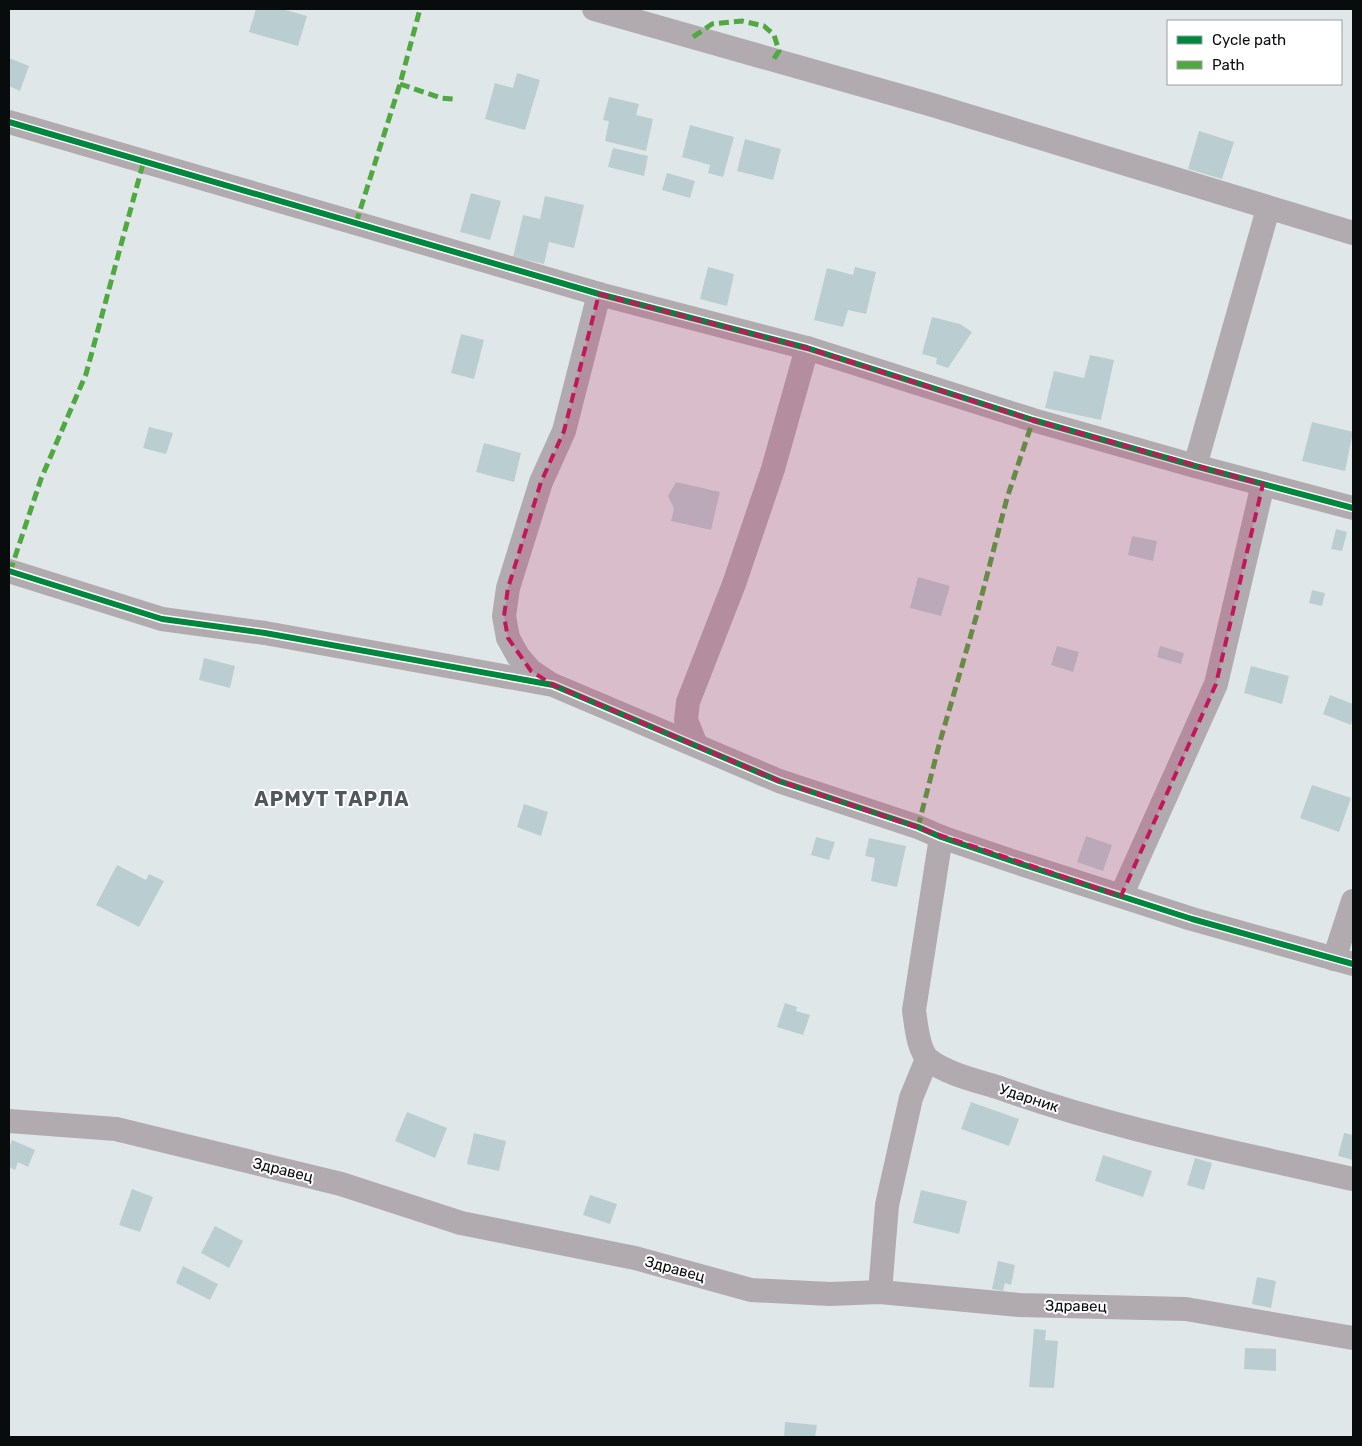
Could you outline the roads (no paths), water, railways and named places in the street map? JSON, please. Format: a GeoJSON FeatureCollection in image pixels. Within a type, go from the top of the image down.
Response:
{"type":"FeatureCollection","features":[{"type":"Feature","properties":{"kind":"street"},"geometry":{"type":"LineString","coordinates":[[594,9],[929,104],[1268,209],[1353,233]]}},
{"type":"Feature","properties":{"kind":"street"},"geometry":{"type":"LineString","coordinates":[[9,122],[599,294],[807,348],[1033,420],[1353,508]]}},
{"type":"Feature","properties":{"kind":"street"},"geometry":{"type":"LineString","coordinates":[[1195,466],[1268,209]]}},
{"type":"Feature","properties":{"kind":"street"},"geometry":{"type":"LineString","coordinates":[[599,294],[564,431],[541,482],[508,588],[504,616],[508,638],[518,656],[530,671],[553,685],[779,781],[1121,896],[1344,962],[1353,901]]}},
{"type":"Feature","properties":{"kind":"street"},"geometry":{"type":"LineString","coordinates":[[696,745],[686,720],[688,702],[737,575],[772,468],[807,348]]}},
{"type":"Feature","properties":{"kind":"street"},"geometry":{"type":"LineString","coordinates":[[1121,896],[1216,684],[1263,484]]}},
{"type":"Feature","properties":{"kind":"street"},"geometry":{"type":"LineString","coordinates":[[9,571],[162,619],[265,633],[553,685]]}},
{"type":"Feature","properties":{"kind":"street"},"geometry":{"type":"LineString","coordinates":[[880,1292],[887,1204],[911,1098],[928,1059],[918,1038],[914,1010],[941,837]]}},
{"type":"Feature","properties":{"kind":"street","name":"Ударник"},"geometry":{"type":"LineString","coordinates":[[928,1059],[944,1069],[1042,1103],[1152,1132],[1353,1179]]}},
{"type":"Feature","properties":{"kind":"street","name":"Здравец"},"geometry":{"type":"LineString","coordinates":[[9,1121],[116,1129],[341,1184],[461,1223],[635,1258],[751,1290],[830,1294],[880,1292],[1019,1305],[1186,1309],[1353,1338]]}},
{"type":"Feature","properties":{"kind":"district","name":"АРМУТ ТАРЛА"},"geometry":{"type":"Point","coordinates":[332,799]}}]}
